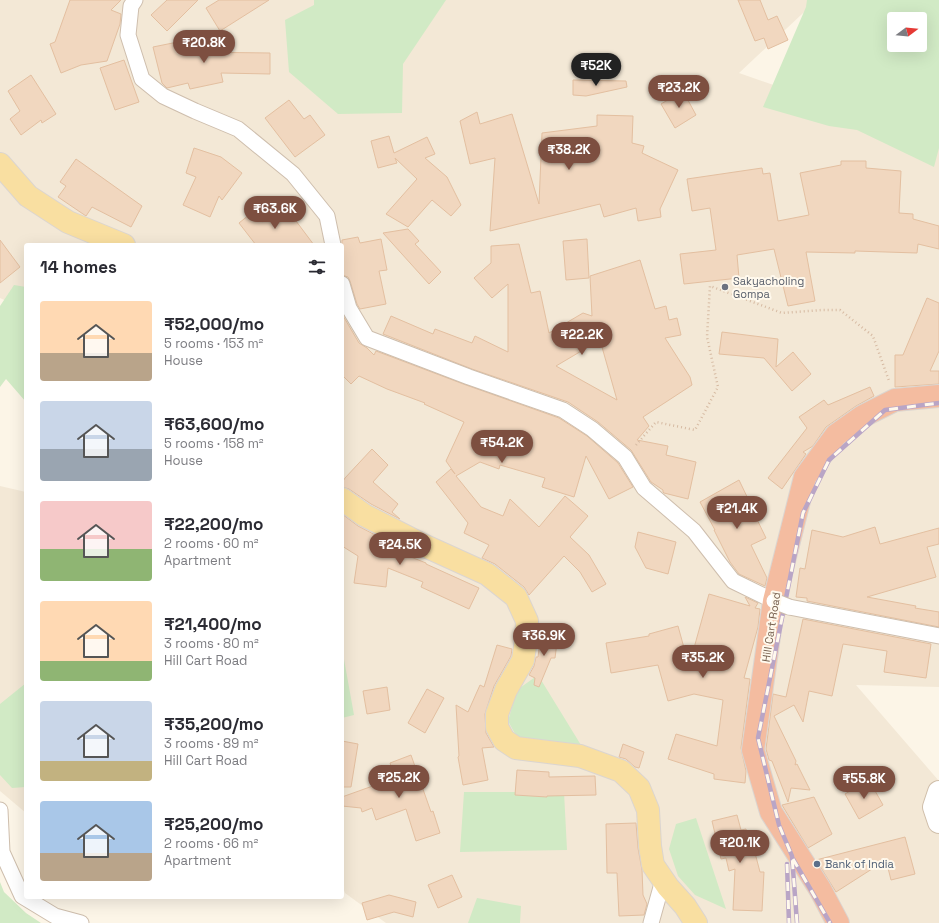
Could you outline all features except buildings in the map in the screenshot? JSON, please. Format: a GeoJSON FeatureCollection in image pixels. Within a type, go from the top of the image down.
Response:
{"type":"FeatureCollection","features":[{"type":"Feature","properties":{"kind":"highway","name":"Hill Cart Road"},"geometry":{"type":"LineString","coordinates":[[838,923],[820,889],[771,812],[753,750],[805,477],[836,435],[863,416],[895,400],[939,396]]}},
{"type":"Feature","properties":{"kind":"main road"},"geometry":{"type":"LineString","coordinates":[[0,164],[28,196],[68,222],[119,243]]}},
{"type":"Feature","properties":{"kind":"main road"},"geometry":{"type":"LineString","coordinates":[[344,500],[364,515],[423,545],[487,574],[516,597],[527,621],[526,640],[523,660],[506,690],[497,714],[497,727],[504,740],[516,748],[580,756],[621,771],[639,788],[648,810],[650,846],[653,865],[663,880],[685,906],[696,923]]}},
{"type":"Feature","properties":{"kind":"main road"},"geometry":{"type":"LineString","coordinates":[[939,792],[934,807],[939,822]]}},
{"type":"Feature","properties":{"kind":"street"},"geometry":{"type":"LineString","coordinates":[[135,0],[132,6],[128,35],[142,79],[163,96],[194,111],[238,129],[293,174],[328,216],[333,243]]}},
{"type":"Feature","properties":{"kind":"street"},"geometry":{"type":"LineString","coordinates":[[344,291],[349,308],[367,338],[469,377],[563,410],[592,429],[624,457],[644,488],[694,532],[733,582],[781,604],[939,636]]}},
{"type":"Feature","properties":{"kind":"street"},"geometry":{"type":"LineString","coordinates":[[0,810],[2,852],[22,896],[24,897]]}},
{"type":"Feature","properties":{"kind":"street"},"geometry":{"type":"LineString","coordinates":[[651,923],[663,880]]}},
{"type":"Feature","properties":{"kind":"street"},"geometry":{"type":"LineString","coordinates":[[27,899],[55,916],[80,923]]}},
{"type":"Feature","properties":{"kind":"path"},"geometry":{"type":"LineString","coordinates":[[624,457],[656,422],[695,430],[718,387],[707,337],[710,286],[782,313],[840,310],[873,336],[895,400]]}},
{"type":"Feature","properties":{"kind":"shaded area"},"geometry":{"type":"Polygon","coordinates":[[[0,0],[817,0],[739,73],[845,110],[939,118],[939,687],[856,685],[939,781],[939,923],[386,923],[345,893],[344,890],[344,243],[24,243],[24,309],[0,298],[0,0]]]}},
{"type":"Feature","properties":{"kind":"shaded area"},"geometry":{"type":"Polygon","coordinates":[[[0,486],[24,492],[24,811],[0,791],[0,486]]]}},
{"type":"Feature","properties":{"kind":"green space"},"geometry":{"type":"Polygon","coordinates":[[[314,0],[446,0],[403,64],[402,113],[338,114],[289,72],[285,20],[314,5],[314,0]]]}},
{"type":"Feature","properties":{"kind":"green space"},"geometry":{"type":"Polygon","coordinates":[[[807,0],[939,0],[939,148],[934,167],[857,130],[829,126],[763,107],[806,7],[807,0]]]}},
{"type":"Feature","properties":{"kind":"green space"},"geometry":{"type":"Polygon","coordinates":[[[14,285],[24,287],[24,400],[6,379],[0,387],[0,306],[14,285]]]}},
{"type":"Feature","properties":{"kind":"green space"},"geometry":{"type":"Polygon","coordinates":[[[344,659],[354,715],[344,718],[344,659]]]}},
{"type":"Feature","properties":{"kind":"green space"},"geometry":{"type":"Polygon","coordinates":[[[538,675],[584,750],[518,739],[508,721],[517,690],[538,675]]]}},
{"type":"Feature","properties":{"kind":"green space"},"geometry":{"type":"Polygon","coordinates":[[[24,685],[24,787],[12,788],[0,775],[0,704],[24,685]]]}},
{"type":"Feature","properties":{"kind":"green space"},"geometry":{"type":"Polygon","coordinates":[[[464,792],[564,792],[567,850],[460,852],[464,792]]]}},
{"type":"Feature","properties":{"kind":"green space"},"geometry":{"type":"Polygon","coordinates":[[[696,818],[726,909],[695,895],[678,876],[669,849],[676,824],[696,818]]]}},
{"type":"Feature","properties":{"kind":"green space"},"geometry":{"type":"Polygon","coordinates":[[[0,882],[4,892],[26,913],[41,923],[0,923],[0,882]]]}},
{"type":"Feature","properties":{"kind":"green space"},"geometry":{"type":"Polygon","coordinates":[[[477,898],[521,906],[520,923],[468,923],[477,898]]]}},
{"type":"Feature","properties":{"kind":"railway"},"geometry":{"type":"LineString","coordinates":[[797,923],[792,856],[779,825],[758,738],[803,513],[829,460],[885,410],[939,403]]}},
{"type":"Feature","properties":{"kind":"railway"},"geometry":{"type":"LineString","coordinates":[[793,859],[830,923]]}},
{"type":"Feature","properties":{"kind":"railway"},"geometry":{"type":"LineString","coordinates":[[787,864],[789,923]]}},
{"type":"Feature","properties":{"kind":"place","name":"Sakyacholing Gompa"},"geometry":{"type":"Point","coordinates":[725,287]}},
{"type":"Feature","properties":{"kind":"place","name":"Bank of India"},"geometry":{"type":"Point","coordinates":[817,864]}}]}
